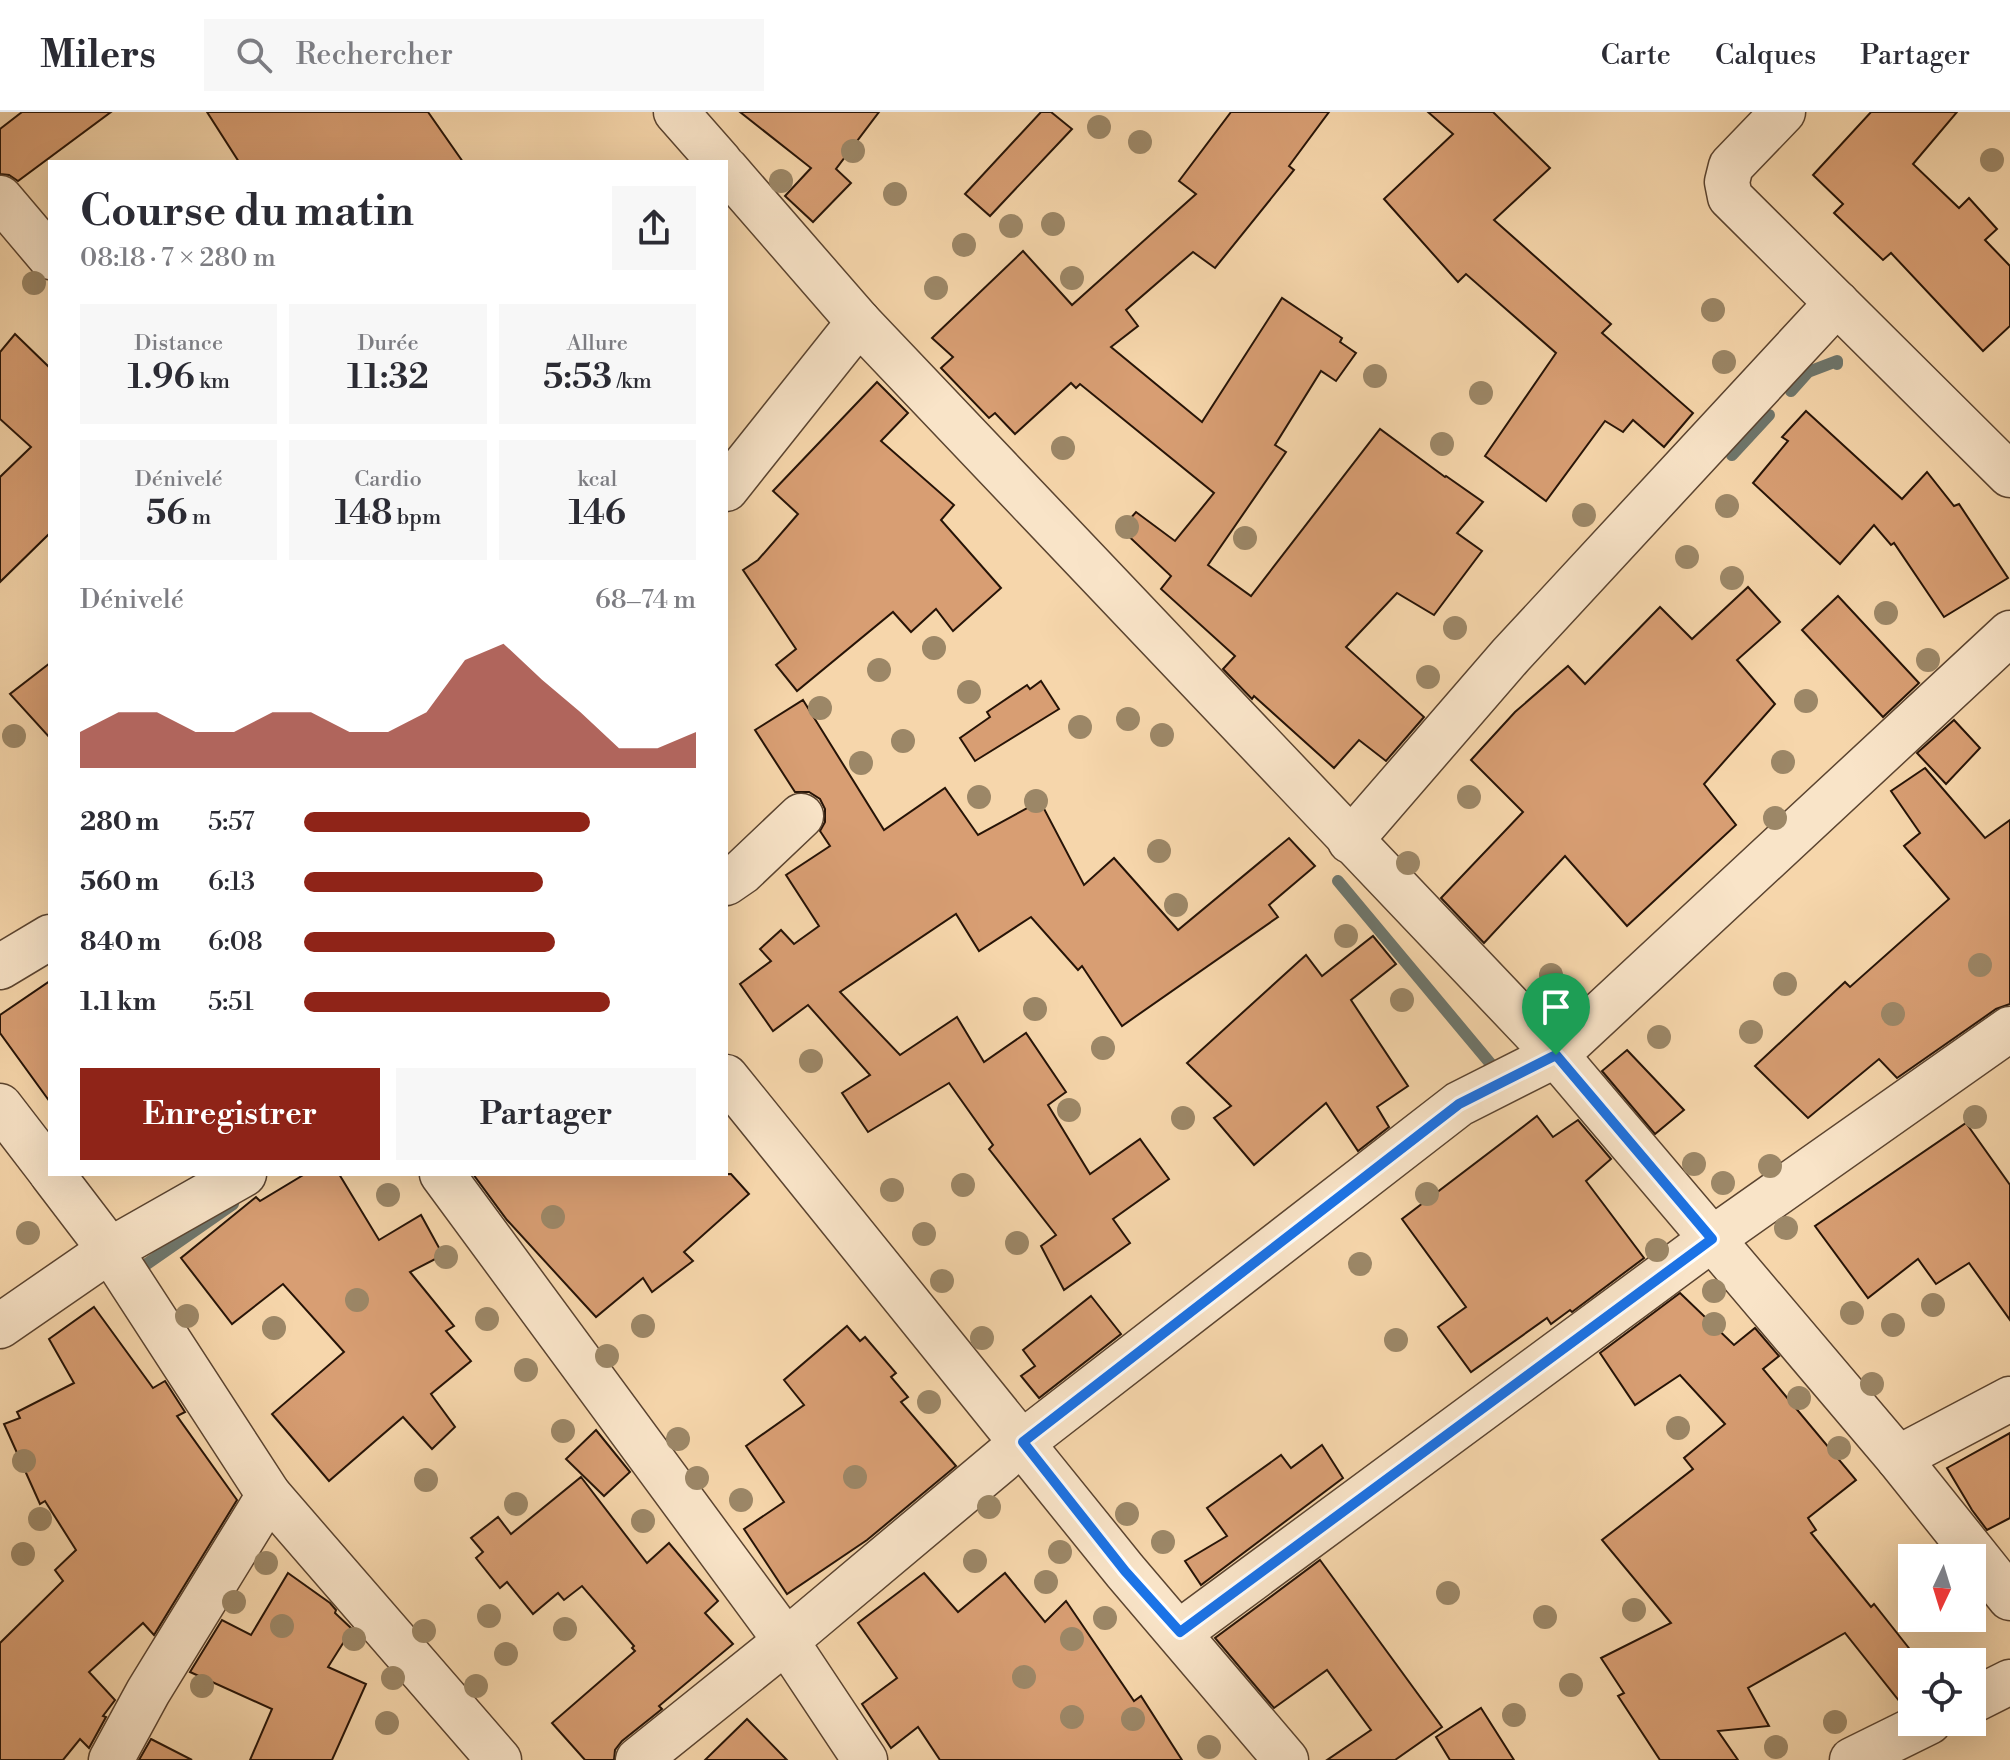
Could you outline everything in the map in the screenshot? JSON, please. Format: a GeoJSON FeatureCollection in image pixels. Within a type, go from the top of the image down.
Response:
{"type":"FeatureCollection","features":[{"type":"Feature","properties":{"kind":"street"},"geometry":{"type":"LineString","coordinates":[[676,112],[718,160]]}},
{"type":"Feature","properties":{"kind":"street"},"geometry":{"type":"LineString","coordinates":[[1783,112],[1731,166],[1727,182],[1730,197],[2010,475]]}},
{"type":"Feature","properties":{"kind":"street"},"geometry":{"type":"LineString","coordinates":[[728,171],[859,322],[1556,1055],[1898,1458],[2010,1598]]}},
{"type":"Feature","properties":{"kind":"street"},"geometry":{"type":"LineString","coordinates":[[0,198],[48,255]]}},
{"type":"Feature","properties":{"kind":"street"},"geometry":{"type":"LineString","coordinates":[[1350,841],[1511,655],[1837,303]]}},
{"type":"Feature","properties":{"kind":"street"},"geometry":{"type":"LineString","coordinates":[[728,486],[859,322]]}},
{"type":"Feature","properties":{"kind":"street"},"geometry":{"type":"LineString","coordinates":[[638,1760],[786,1641],[1023,1442],[1459,1104],[1556,1055],[2010,633]]}},
{"type":"Feature","properties":{"kind":"street"},"geometry":{"type":"LineString","coordinates":[[728,882],[801,816]]}},
{"type":"Feature","properties":{"kind":"street"},"geometry":{"type":"LineString","coordinates":[[0,967],[48,938]]}},
{"type":"Feature","properties":{"kind":"street"},"geometry":{"type":"LineString","coordinates":[[1180,1632],[1712,1239],[2010,1029]]}},
{"type":"Feature","properties":{"kind":"street"},"geometry":{"type":"LineString","coordinates":[[728,1079],[1125,1571],[1286,1760]]}},
{"type":"Feature","properties":{"kind":"street"},"geometry":{"type":"LineString","coordinates":[[0,1106],[48,1168]]}},
{"type":"Feature","properties":{"kind":"street"},"geometry":{"type":"LineString","coordinates":[[54,1176],[110,1250],[269,1495],[499,1760]]}},
{"type":"Feature","properties":{"kind":"street"},"geometry":{"type":"LineString","coordinates":[[0,1326],[110,1250],[240,1176]]}},
{"type":"Feature","properties":{"kind":"street"},"geometry":{"type":"LineString","coordinates":[[443,1176],[786,1641],[865,1760]]}},
{"type":"Feature","properties":{"kind":"street"},"geometry":{"type":"LineString","coordinates":[[1898,1458],[2010,1399]]}},
{"type":"Feature","properties":{"kind":"street"},"geometry":{"type":"LineString","coordinates":[[111,1760],[148,1692],[269,1495]]}},
{"type":"Feature","properties":{"kind":"street"},"geometry":{"type":"LineString","coordinates":[[1986,1694],[2010,1682]]}},
{"type":"Feature","properties":{"kind":"street"},"geometry":{"type":"LineString","coordinates":[[1852,1760],[1901,1736]]}},
{"type":"Feature","properties":{"kind":"building"},"geometry":{"type":"Polygon","coordinates":[[[22,112],[111,112],[18,181],[0,174],[0,129],[22,112]]]}},
{"type":"Feature","properties":{"kind":"building"},"geometry":{"type":"Polygon","coordinates":[[[207,112],[428,112],[462,160],[238,160],[207,112]]]}},
{"type":"Feature","properties":{"kind":"building"},"geometry":{"type":"Polygon","coordinates":[[[740,112],[879,112],[836,169],[851,183],[813,222],[785,196],[811,168],[740,112]]]}},
{"type":"Feature","properties":{"kind":"building"},"geometry":{"type":"Polygon","coordinates":[[[1041,112],[1051,112],[1072,129],[990,216],[965,194],[1041,112]]]}},
{"type":"Feature","properties":{"kind":"building"},"geometry":{"type":"Polygon","coordinates":[[[1231,112],[1329,112],[1289,166],[1294,170],[1215,268],[1193,252],[1126,310],[1138,326],[1111,347],[1202,422],[1282,298],[1342,338],[1340,342],[1356,353],[1336,381],[1321,371],[1275,445],[1286,452],[1208,565],[1251,596],[1380,429],[1483,502],[1457,533],[1482,551],[1434,615],[1397,593],[1346,647],[1424,717],[1386,761],[1359,740],[1334,768],[1254,696],[1252,699],[1223,669],[1235,656],[1161,589],[1171,576],[1121,529],[1136,512],[1175,541],[1214,493],[1080,384],[1076,388],[1071,383],[1015,434],[995,413],[989,418],[941,368],[953,357],[932,338],[1023,251],[1072,305],[1196,194],[1179,181],[1231,112]]]}},
{"type":"Feature","properties":{"kind":"building"},"geometry":{"type":"Polygon","coordinates":[[[1428,112],[1493,112],[1550,168],[1494,220],[1611,324],[1602,333],[1693,413],[1664,447],[1633,420],[1623,432],[1605,421],[1546,501],[1485,456],[1556,353],[1466,274],[1458,282],[1384,199],[1453,134],[1428,112]]]}},
{"type":"Feature","properties":{"kind":"building"},"geometry":{"type":"Polygon","coordinates":[[[1871,112],[1957,112],[1913,164],[1959,208],[1969,198],[1997,229],[1985,240],[2010,266],[2010,326],[1983,351],[1891,253],[1883,260],[1834,213],[1843,204],[1813,175],[1871,112]]]}},
{"type":"Feature","properties":{"kind":"building"},"geometry":{"type":"Polygon","coordinates":[[[15,334],[48,366],[48,535],[0,582],[0,477],[31,447],[0,419],[0,352],[15,334]]]}},
{"type":"Feature","properties":{"kind":"building"},"geometry":{"type":"Polygon","coordinates":[[[877,382],[908,413],[881,441],[954,505],[941,520],[1001,588],[953,631],[936,609],[911,632],[893,612],[797,691],[776,665],[796,649],[743,570],[758,560],[798,514],[773,491],[877,382]]]}},
{"type":"Feature","properties":{"kind":"building"},"geometry":{"type":"Polygon","coordinates":[[[1806,411],[1902,499],[1927,472],[1954,506],[1959,504],[2008,578],[1944,617],[1894,543],[1891,545],[1874,525],[1840,564],[1753,483],[1788,441],[1782,437],[1806,411]]]}},
{"type":"Feature","properties":{"kind":"building"},"geometry":{"type":"Polygon","coordinates":[[[1748,587],[1780,622],[1737,660],[1775,704],[1704,784],[1736,825],[1627,926],[1565,856],[1484,943],[1441,898],[1523,812],[1471,760],[1515,712],[1568,666],[1585,684],[1660,607],[1692,639],[1748,587]]]}},
{"type":"Feature","properties":{"kind":"building"},"geometry":{"type":"Polygon","coordinates":[[[1838,596],[1919,683],[1883,717],[1802,630],[1838,596]]]}},
{"type":"Feature","properties":{"kind":"building"},"geometry":{"type":"Polygon","coordinates":[[[48,665],[48,736],[10,694],[48,665]]]}},
{"type":"Feature","properties":{"kind":"building"},"geometry":{"type":"Polygon","coordinates":[[[1041,681],[1059,709],[975,761],[960,738],[990,717],[987,712],[1027,685],[1030,689],[1041,681]]]}},
{"type":"Feature","properties":{"kind":"building"},"geometry":{"type":"Polygon","coordinates":[[[803,700],[884,830],[945,788],[978,835],[1040,801],[1084,885],[1114,858],[1178,930],[1289,838],[1315,866],[1269,905],[1278,917],[1122,1026],[1082,966],[1078,970],[1031,917],[979,951],[956,914],[840,992],[900,1055],[957,1017],[984,1062],[1026,1033],[1066,1092],[1048,1105],[1090,1174],[1140,1139],[1169,1179],[1113,1219],[1130,1243],[1064,1290],[1041,1246],[1056,1235],[989,1149],[993,1145],[949,1083],[868,1132],[842,1093],[870,1075],[808,1005],[773,1031],[740,984],[771,961],[760,949],[781,930],[794,944],[819,926],[786,875],[830,846],[820,831],[825,822],[825,809],[820,799],[809,792],[795,792],[755,730],[803,700]]]}},
{"type":"Feature","properties":{"kind":"building"},"geometry":{"type":"Polygon","coordinates":[[[1954,720],[1980,748],[1946,784],[1917,753],[1954,720]]]}},
{"type":"Feature","properties":{"kind":"building"},"geometry":{"type":"Polygon","coordinates":[[[1925,768],[1985,838],[2010,820],[2010,1004],[1996,1009],[1897,1078],[1879,1059],[1808,1118],[1755,1066],[1845,982],[1850,987],[1949,899],[1904,846],[1920,833],[1891,791],[1925,768]]]}},
{"type":"Feature","properties":{"kind":"building"},"geometry":{"type":"Polygon","coordinates":[[[1373,936],[1396,964],[1351,1000],[1408,1086],[1377,1107],[1389,1127],[1358,1151],[1326,1103],[1254,1165],[1214,1118],[1231,1106],[1187,1063],[1306,955],[1322,976],[1373,936]]]}},
{"type":"Feature","properties":{"kind":"building"},"geometry":{"type":"Polygon","coordinates":[[[48,982],[48,1099],[0,1033],[0,1015],[48,982]]]}},
{"type":"Feature","properties":{"kind":"building"},"geometry":{"type":"Polygon","coordinates":[[[1627,1050],[1684,1110],[1655,1134],[1602,1071],[1627,1050]]]}},
{"type":"Feature","properties":{"kind":"building"},"geometry":{"type":"Polygon","coordinates":[[[1537,1116],[1553,1137],[1578,1120],[1611,1159],[1586,1181],[1644,1258],[1572,1312],[1570,1310],[1551,1324],[1547,1318],[1471,1372],[1438,1327],[1466,1307],[1402,1219],[1537,1116]]]}},
{"type":"Feature","properties":{"kind":"building"},"geometry":{"type":"Polygon","coordinates":[[[1966,1123],[2010,1185],[2010,1320],[1969,1263],[1936,1284],[1918,1259],[1868,1298],[1815,1226],[1966,1123]]]}},
{"type":"Feature","properties":{"kind":"building"},"geometry":{"type":"Polygon","coordinates":[[[731,1174],[749,1194],[684,1252],[693,1261],[652,1292],[643,1278],[596,1317],[507,1220],[474,1176],[731,1174]]]}},
{"type":"Feature","properties":{"kind":"building"},"geometry":{"type":"Polygon","coordinates":[[[302,1176],[340,1176],[379,1240],[421,1215],[443,1255],[410,1272],[454,1326],[446,1331],[471,1361],[431,1394],[455,1427],[432,1449],[403,1417],[329,1481],[272,1414],[344,1352],[283,1284],[232,1324],[181,1258],[256,1197],[260,1201],[302,1176]]]}},
{"type":"Feature","properties":{"kind":"building"},"geometry":{"type":"Polygon","coordinates":[[[1680,1293],[1734,1345],[1755,1328],[1779,1356],[1763,1369],[1856,1480],[1808,1518],[1816,1530],[1811,1533],[1909,1648],[1898,1648],[1898,1699],[1845,1633],[1748,1688],[1769,1726],[1718,1731],[1738,1760],[1660,1760],[1618,1696],[1624,1693],[1601,1658],[1671,1623],[1602,1540],[1693,1469],[1684,1458],[1725,1424],[1680,1375],[1635,1405],[1600,1353],[1680,1293]]]}},
{"type":"Feature","properties":{"kind":"building"},"geometry":{"type":"Polygon","coordinates":[[[1091,1296],[1121,1334],[1039,1398],[1021,1376],[1035,1366],[1023,1350],[1091,1296]]]}},
{"type":"Feature","properties":{"kind":"building"},"geometry":{"type":"Polygon","coordinates":[[[94,1307],[153,1388],[165,1381],[185,1412],[177,1416],[237,1500],[154,1635],[143,1623],[89,1672],[115,1700],[103,1716],[106,1717],[89,1748],[80,1739],[63,1760],[0,1760],[0,1643],[63,1581],[55,1570],[76,1550],[45,1501],[40,1504],[4,1424],[20,1418],[17,1412],[74,1383],[49,1339],[94,1307]]]}},
{"type":"Feature","properties":{"kind":"building"},"geometry":{"type":"Polygon","coordinates":[[[847,1326],[860,1341],[865,1337],[896,1373],[891,1377],[908,1397],[901,1402],[956,1466],[867,1540],[787,1594],[744,1529],[784,1502],[746,1446],[804,1405],[784,1380],[847,1326]]]}},
{"type":"Feature","properties":{"kind":"building"},"geometry":{"type":"Polygon","coordinates":[[[596,1430],[630,1472],[604,1496],[566,1459],[596,1430]]]}},
{"type":"Feature","properties":{"kind":"building"},"geometry":{"type":"Polygon","coordinates":[[[2010,1433],[2010,1518],[1987,1530],[1947,1468],[2010,1433]]]}},
{"type":"Feature","properties":{"kind":"building"},"geometry":{"type":"Polygon","coordinates":[[[1322,1445],[1343,1478],[1201,1585],[1185,1561],[1227,1536],[1207,1508],[1281,1455],[1291,1468],[1322,1445]]]}},
{"type":"Feature","properties":{"kind":"building"},"geometry":{"type":"Polygon","coordinates":[[[581,1477],[647,1563],[669,1543],[718,1601],[705,1613],[733,1644],[622,1741],[615,1750],[614,1760],[585,1760],[552,1723],[635,1651],[634,1646],[582,1586],[564,1600],[558,1593],[533,1614],[507,1582],[500,1588],[476,1558],[483,1552],[471,1538],[498,1517],[511,1534],[581,1477]]]}},
{"type":"Feature","properties":{"kind":"building"},"geometry":{"type":"Polygon","coordinates":[[[1320,1560],[1442,1727],[1395,1760],[1327,1760],[1371,1730],[1327,1670],[1274,1708],[1215,1638],[1320,1560]]]}},
{"type":"Feature","properties":{"kind":"building"},"geometry":{"type":"Polygon","coordinates":[[[288,1573],[330,1603],[335,1613],[352,1629],[328,1667],[366,1684],[332,1760],[250,1760],[272,1709],[190,1672],[222,1620],[251,1635],[288,1573]]]}},
{"type":"Feature","properties":{"kind":"building"},"geometry":{"type":"Polygon","coordinates":[[[924,1573],[958,1612],[1005,1573],[1045,1622],[1066,1601],[1134,1701],[1141,1696],[1182,1760],[940,1760],[918,1727],[891,1748],[862,1704],[897,1678],[858,1623],[924,1573]]]}},
{"type":"Feature","properties":{"kind":"building"},"geometry":{"type":"Polygon","coordinates":[[[1481,1708],[1514,1760],[1450,1760],[1436,1737],[1481,1708]]]}},
{"type":"Feature","properties":{"kind":"building"},"geometry":{"type":"Polygon","coordinates":[[[747,1719],[787,1760],[705,1760],[747,1719]]]}},
{"type":"Feature","properties":{"kind":"building"},"geometry":{"type":"Polygon","coordinates":[[[151,1739],[192,1760],[139,1760],[151,1739]]]}},
{"type":"Feature","properties":{"kind":"waterway"},"geometry":{"type":"LineString","coordinates":[[1791,391],[1808,372],[1837,361],[1837,364]]}},
{"type":"Feature","properties":{"kind":"waterway"},"geometry":{"type":"LineString","coordinates":[[1732,455],[1769,415]]}},
{"type":"Feature","properties":{"kind":"waterway"},"geometry":{"type":"LineString","coordinates":[[1338,881],[1490,1063]]}},
{"type":"Feature","properties":{"kind":"waterway"},"geometry":{"type":"LineString","coordinates":[[141,1268],[233,1204]]}},
{"type":"Feature","properties":{"kind":"route"},"geometry":{"type":"LineString","coordinates":[[1556,1055],[1712,1239],[1180,1632],[1125,1571],[1023,1442],[1459,1104],[1556,1055]]}}]}
